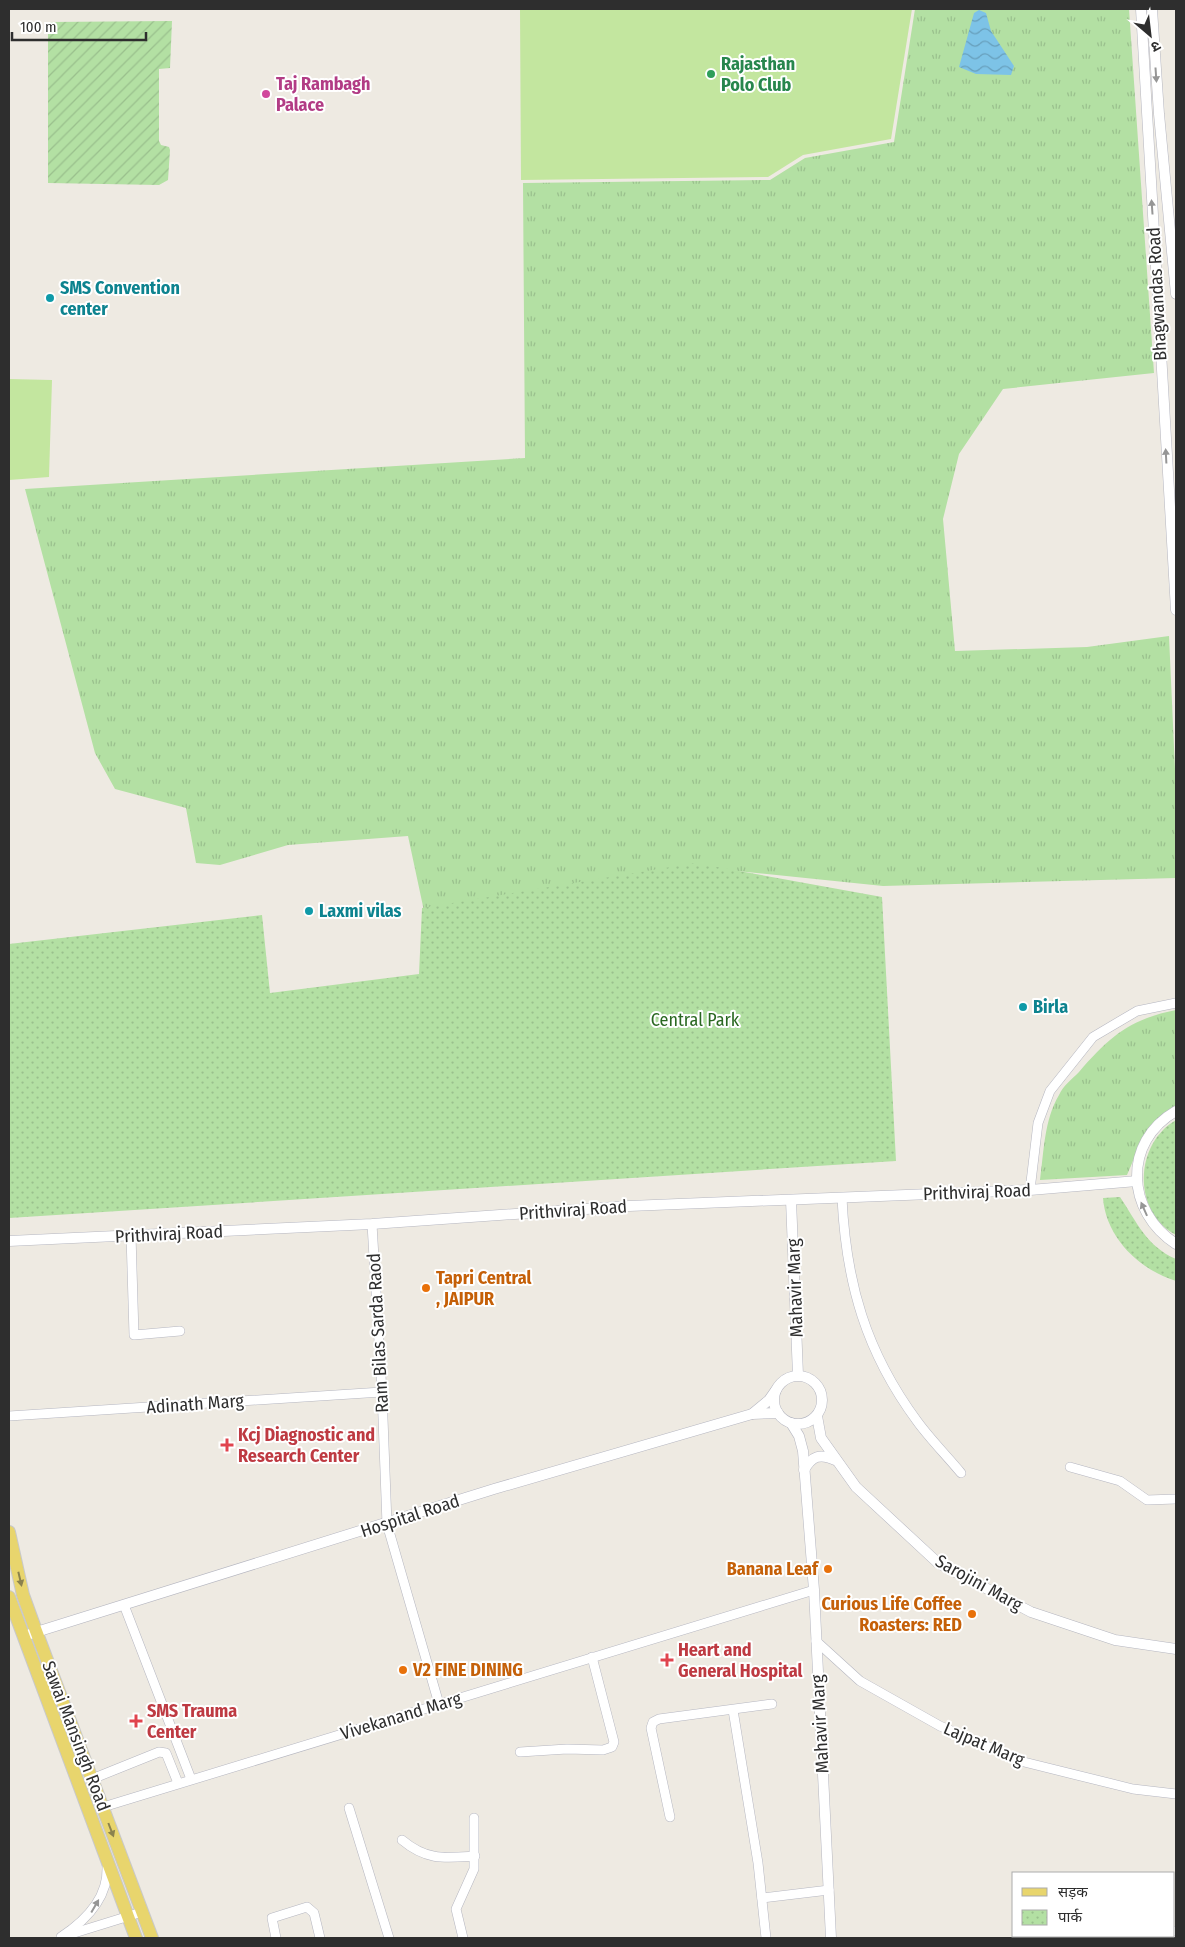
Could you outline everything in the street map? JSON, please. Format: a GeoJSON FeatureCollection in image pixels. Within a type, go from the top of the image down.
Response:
{"type":"FeatureCollection","features":[{"type":"Feature","properties":{"kind":"main road","name":"Sawai Mansingh Road"},"geometry":{"type":"LineString","coordinates":[[9,1532],[24,1595],[36,1631],[152,1938]]}},
{"type":"Feature","properties":{"kind":"main road"},"geometry":{"type":"LineString","coordinates":[[9,1597],[22,1637],[136,1938]]}},
{"type":"Feature","properties":{"kind":"street","name":"Bhagwandas Road"},"geometry":{"type":"LineString","coordinates":[[1141,9],[1176,610]]}},
{"type":"Feature","properties":{"kind":"street","name":"Bhagwandas Road"},"geometry":{"type":"LineString","coordinates":[[1152,9],[1159,114],[1175,252],[1176,294]]}},
{"type":"Feature","properties":{"kind":"street"},"geometry":{"type":"LineString","coordinates":[[1030,1190],[1038,1123],[1050,1091],[1093,1037],[1137,1012],[1176,1003]]}},
{"type":"Feature","properties":{"kind":"street"},"geometry":{"type":"LineString","coordinates":[[1176,1111],[1160,1123],[1145,1144],[1138,1168],[1137,1181],[1139,1197],[1145,1212],[1154,1226],[1176,1244]]}},
{"type":"Feature","properties":{"kind":"street","name":"Prithviraj Road"},"geometry":{"type":"LineString","coordinates":[[9,1241],[372,1224],[629,1206],[1030,1190],[1137,1181]]}},
{"type":"Feature","properties":{"kind":"street"},"geometry":{"type":"LineString","coordinates":[[842,1198],[848,1258],[854,1291],[868,1337],[890,1380],[918,1422],[961,1473]]}},
{"type":"Feature","properties":{"kind":"street","name":"Mahavir Marg"},"geometry":{"type":"LineString","coordinates":[[791,1200],[798,1375]]}},
{"type":"Feature","properties":{"kind":"street","name":"Ram Bilas Sarda Raod"},"geometry":{"type":"LineString","coordinates":[[372,1224],[382,1392],[386,1524],[439,1704]]}},
{"type":"Feature","properties":{"kind":"street"},"geometry":{"type":"LineString","coordinates":[[131,1235],[134,1335],[180,1332]]}},
{"type":"Feature","properties":{"kind":"street"},"geometry":{"type":"LineString","coordinates":[[798,1375],[806,1377],[818,1386],[823,1401],[817,1416],[805,1423],[791,1423],[778,1413],[774,1398],[776,1390],[785,1380],[798,1375]]}},
{"type":"Feature","properties":{"kind":"street","name":"Hospital Road"},"geometry":{"type":"LineString","coordinates":[[22,1637],[36,1631],[494,1489],[752,1414],[776,1390]]}},
{"type":"Feature","properties":{"kind":"street","name":"Adinath Marg"},"geometry":{"type":"LineString","coordinates":[[9,1416],[382,1392]]}},
{"type":"Feature","properties":{"kind":"street"},"geometry":{"type":"LineString","coordinates":[[752,1414],[778,1413]]}},
{"type":"Feature","properties":{"kind":"street","name":"Sarojini Marg"},"geometry":{"type":"LineString","coordinates":[[817,1416],[817,1430],[821,1438],[856,1487],[938,1563],[1031,1612],[1115,1640],[1176,1649]]}},
{"type":"Feature","properties":{"kind":"street","name":"Mahavir Marg"},"geometry":{"type":"LineString","coordinates":[[791,1423],[799,1436],[804,1470],[814,1590],[831,1938]]}},
{"type":"Feature","properties":{"kind":"street"},"geometry":{"type":"LineString","coordinates":[[804,1470],[809,1461],[817,1456],[825,1455],[836,1460]]}},
{"type":"Feature","properties":{"kind":"street"},"geometry":{"type":"LineString","coordinates":[[1070,1467],[1120,1480],[1147,1500],[1176,1499]]}},
{"type":"Feature","properties":{"kind":"street","name":"Vivekanand Marg"},"geometry":{"type":"LineString","coordinates":[[103,1807],[814,1590]]}},
{"type":"Feature","properties":{"kind":"street"},"geometry":{"type":"LineString","coordinates":[[124,1605],[190,1779]]}},
{"type":"Feature","properties":{"kind":"street","name":"Lajpat Marg"},"geometry":{"type":"LineString","coordinates":[[816,1641],[860,1681],[948,1730],[1024,1762],[1133,1789],[1176,1794]]}},
{"type":"Feature","properties":{"kind":"street"},"geometry":{"type":"LineString","coordinates":[[520,1752],[567,1749],[603,1750],[612,1747],[614,1742],[592,1658]]}},
{"type":"Feature","properties":{"kind":"street"},"geometry":{"type":"LineString","coordinates":[[670,1817],[651,1728],[653,1722],[659,1719],[772,1704]]}},
{"type":"Feature","properties":{"kind":"street"},"geometry":{"type":"LineString","coordinates":[[733,1710],[762,1898],[766,1938]]}},
{"type":"Feature","properties":{"kind":"street"},"geometry":{"type":"LineString","coordinates":[[92,1779],[159,1752],[166,1753],[178,1783]]}},
{"type":"Feature","properties":{"kind":"street"},"geometry":{"type":"LineString","coordinates":[[349,1808],[388,1938]]}},
{"type":"Feature","properties":{"kind":"street"},"geometry":{"type":"LineString","coordinates":[[463,1938],[456,1909],[474,1869],[474,1818]]}},
{"type":"Feature","properties":{"kind":"street"},"geometry":{"type":"LineString","coordinates":[[402,1840],[411,1848],[438,1859],[475,1856]]}},
{"type":"Feature","properties":{"kind":"street"},"geometry":{"type":"LineString","coordinates":[[62,1938],[92,1912],[105,1887],[108,1877],[107,1862]]}},
{"type":"Feature","properties":{"kind":"street"},"geometry":{"type":"LineString","coordinates":[[762,1898],[829,1890]]}},
{"type":"Feature","properties":{"kind":"street"},"geometry":{"type":"LineString","coordinates":[[276,1938],[272,1918],[308,1907],[314,1913],[320,1938]]}},
{"type":"Feature","properties":{"kind":"street"},"geometry":{"type":"LineString","coordinates":[[62,1938],[142,1912]]}},
{"type":"Feature","properties":{"kind":"street"},"geometry":{"type":"LineString","coordinates":[[1027,1938],[1050,1937]]}},
{"type":"Feature","properties":{"kind":"green space","name":"Rajasthan Polo Club"},"geometry":{"type":"Polygon","coordinates":[[[520,9],[912,9],[891,139],[803,155],[768,177],[521,180],[520,9]]]}},
{"type":"Feature","properties":{"kind":"green space"},"geometry":{"type":"Polygon","coordinates":[[[915,9],[1129,9],[1154,373],[1003,389],[959,454],[943,519],[955,651],[1087,647],[1169,636],[1176,791],[1176,878],[883,886],[698,867],[424,911],[408,836],[288,845],[220,865],[196,863],[186,808],[115,789],[95,753],[25,489],[525,458],[523,183],[770,180],[805,158],[894,142],[915,9]]]}},
{"type":"Feature","properties":{"kind":"green space"},"geometry":{"type":"Polygon","coordinates":[[[172,21],[170,68],[159,69],[159,141],[161,145],[169,147],[170,150],[168,180],[159,185],[48,183],[48,22],[172,21]]]}},
{"type":"Feature","properties":{"kind":"green space"},"geometry":{"type":"Polygon","coordinates":[[[9,379],[52,380],[49,477],[9,480],[9,379]]]}},
{"type":"Feature","properties":{"kind":"green space","name":"Central Park"},"geometry":{"type":"Polygon","coordinates":[[[695,863],[882,897],[896,1161],[9,1218],[9,944],[262,915],[270,993],[419,974],[422,908],[695,863]]]}},
{"type":"Feature","properties":{"kind":"green space"},"geometry":{"type":"Polygon","coordinates":[[[1176,1010],[1176,1107],[1143,1137],[1127,1175],[1040,1180],[1047,1125],[1054,1105],[1063,1089],[1100,1049],[1122,1031],[1133,1024],[1176,1010]]]}},
{"type":"Feature","properties":{"kind":"green space"},"geometry":{"type":"Polygon","coordinates":[[[1176,1120],[1176,1235],[1162,1224],[1152,1211],[1146,1195],[1144,1178],[1146,1161],[1152,1145],[1162,1131],[1176,1120]]]}},
{"type":"Feature","properties":{"kind":"green space"},"geometry":{"type":"Polygon","coordinates":[[[1120,1197],[1137,1224],[1150,1240],[1166,1254],[1176,1259],[1176,1281],[1150,1269],[1127,1250],[1118,1239],[1106,1213],[1103,1198],[1120,1197]]]}},
{"type":"Feature","properties":{"kind":"water"},"geometry":{"type":"Polygon","coordinates":[[[979,10],[986,13],[991,31],[1014,66],[1011,75],[976,74],[959,67],[974,13],[979,10]]]}},
{"type":"Feature","properties":{"kind":"place","name":"Rajasthan Polo Club"},"geometry":{"type":"Point","coordinates":[711,74]}},
{"type":"Feature","properties":{"kind":"place","name":"Taj Rambagh Palace"},"geometry":{"type":"Point","coordinates":[266,94]}},
{"type":"Feature","properties":{"kind":"place","name":"SMS Convention center"},"geometry":{"type":"Point","coordinates":[50,298]}},
{"type":"Feature","properties":{"kind":"place","name":"Laxmi vilas"},"geometry":{"type":"Point","coordinates":[309,911]}},
{"type":"Feature","properties":{"kind":"place","name":"Birla"},"geometry":{"type":"Point","coordinates":[1023,1007]}},
{"type":"Feature","properties":{"kind":"place","name":"Tapri Central , JAIPUR"},"geometry":{"type":"Point","coordinates":[426,1288]}},
{"type":"Feature","properties":{"kind":"place","name":"Kcj Diagnostic and Research Center"},"geometry":{"type":"Point","coordinates":[227,1445]}},
{"type":"Feature","properties":{"kind":"place","name":"Banana Leaf"},"geometry":{"type":"Point","coordinates":[828,1569]}},
{"type":"Feature","properties":{"kind":"place","name":"Curious Life Coffee Roasters: RED"},"geometry":{"type":"Point","coordinates":[972,1614]}},
{"type":"Feature","properties":{"kind":"place","name":"Heart and General Hospital"},"geometry":{"type":"Point","coordinates":[667,1660]}},
{"type":"Feature","properties":{"kind":"place","name":"V2 FINE DINING"},"geometry":{"type":"Point","coordinates":[403,1670]}},
{"type":"Feature","properties":{"kind":"place","name":"SMS Trauma Center"},"geometry":{"type":"Point","coordinates":[136,1721]}}]}
